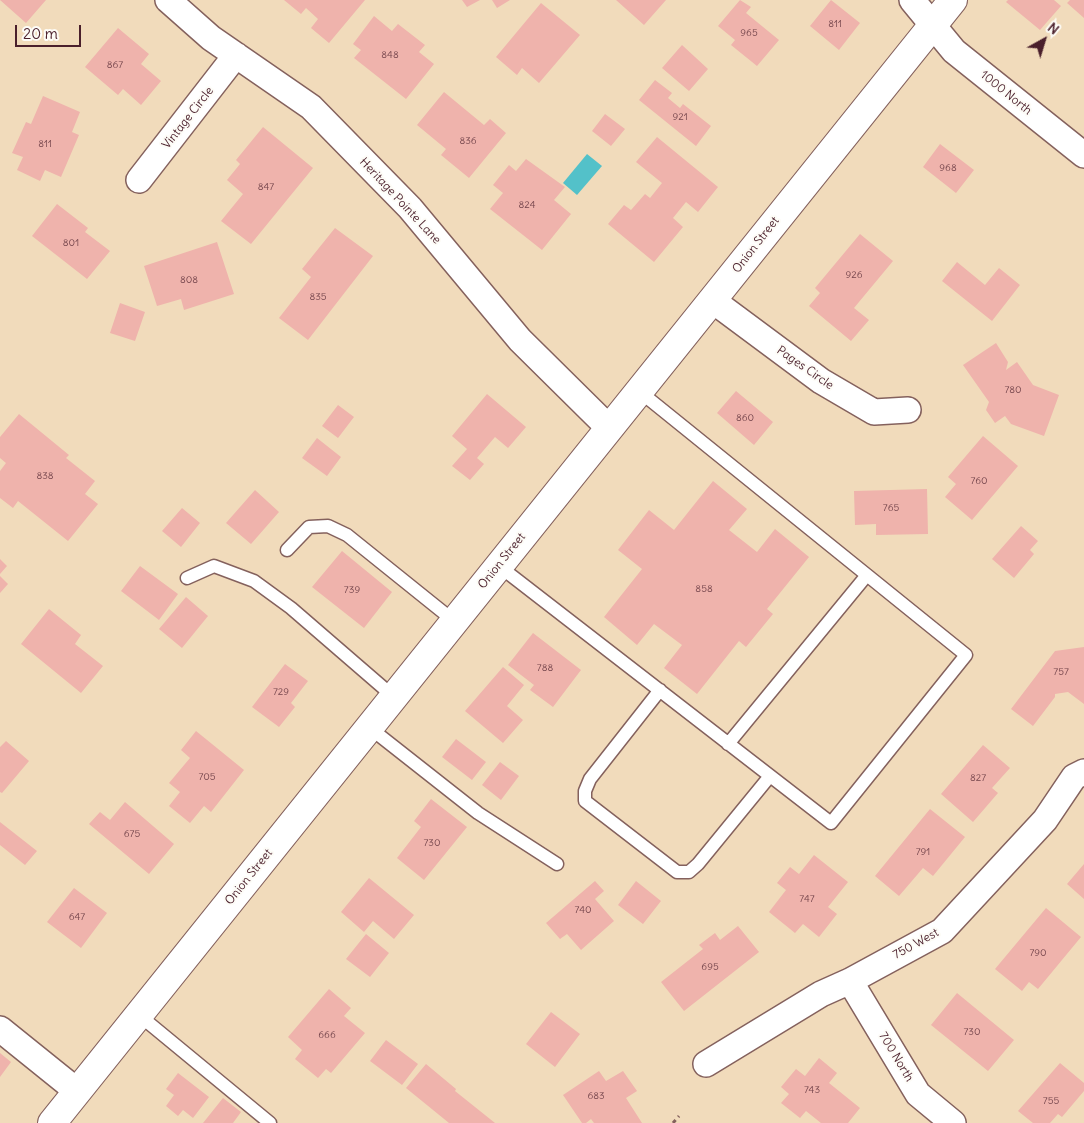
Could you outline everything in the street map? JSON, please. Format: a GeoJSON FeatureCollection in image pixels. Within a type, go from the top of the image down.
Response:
{"type":"FeatureCollection","features":[{"type":"Feature","properties":{"kind":"street","name":"Heritage Pointe Lane"},"geometry":{"type":"LineString","coordinates":[[168,0],[212,38],[311,107],[410,208],[520,340],[609,428]]}},
{"type":"Feature","properties":{"kind":"street","name":"1000 North"},"geometry":{"type":"LineString","coordinates":[[912,0],[954,51],[1084,156]]}},
{"type":"Feature","properties":{"kind":"street","name":"Onion Street"},"geometry":{"type":"LineString","coordinates":[[52,1123],[953,0]]}},
{"type":"Feature","properties":{"kind":"street","name":"Vintage Circle"},"geometry":{"type":"LineString","coordinates":[[139,180],[236,55]]}},
{"type":"Feature","properties":{"kind":"street","name":"Pages Circle"},"geometry":{"type":"LineString","coordinates":[[712,300],[821,381],[874,412],[908,410]]}},
{"type":"Feature","properties":{"kind":"street","name":"750 West"},"geometry":{"type":"LineString","coordinates":[[706,1064],[821,994],[850,981],[942,931],[1045,820],[1074,777],[1084,771]]}},
{"type":"Feature","properties":{"kind":"street","name":"700 North"},"geometry":{"type":"LineString","coordinates":[[850,981],[918,1094],[953,1123]]}},
{"type":"Feature","properties":{"kind":"street"},"geometry":{"type":"LineString","coordinates":[[0,1029],[77,1091]]}},
{"type":"Feature","properties":{"kind":"lane"},"geometry":{"type":"LineString","coordinates":[[499,566],[831,823],[966,655],[639,391]]}},
{"type":"Feature","properties":{"kind":"lane"},"geometry":{"type":"LineString","coordinates":[[287,550],[309,527],[328,526],[347,535],[454,621]]}},
{"type":"Feature","properties":{"kind":"lane"},"geometry":{"type":"LineString","coordinates":[[187,578],[214,566],[254,581],[291,608],[394,697]]}},
{"type":"Feature","properties":{"kind":"lane"},"geometry":{"type":"LineString","coordinates":[[728,744],[867,575]]}},
{"type":"Feature","properties":{"kind":"lane"},"geometry":{"type":"LineString","coordinates":[[660,690],[590,779],[585,791],[585,801],[678,872],[689,872],[698,864],[770,776]]}},
{"type":"Feature","properties":{"kind":"lane"},"geometry":{"type":"LineString","coordinates":[[370,728],[478,813],[557,864]]}},
{"type":"Feature","properties":{"kind":"lane"},"geometry":{"type":"LineString","coordinates":[[139,1015],[270,1123]]}},
{"type":"Feature","properties":{"kind":"path"},"geometry":{"type":"LineString","coordinates":[[673,1123],[679,1116]]}},
{"type":"Feature","properties":{"kind":"water"},"geometry":{"type":"Polygon","coordinates":[[[587,154],[602,166],[577,195],[563,183],[587,154]]]}},
{"type":"Feature","properties":{"kind":"building"},"geometry":{"type":"Polygon","coordinates":[[[0,0],[46,0],[26,23],[0,0]]]}},
{"type":"Feature","properties":{"kind":"building"},"geometry":{"type":"Polygon","coordinates":[[[284,0],[365,0],[329,43],[311,28],[318,19],[306,8],[301,14],[284,0]]]}},
{"type":"Feature","properties":{"kind":"building"},"geometry":{"type":"Polygon","coordinates":[[[462,0],[480,0],[467,7],[462,0]]]}},
{"type":"Feature","properties":{"kind":"building"},"geometry":{"type":"Polygon","coordinates":[[[492,0],[510,0],[497,8],[492,0]]]}},
{"type":"Feature","properties":{"kind":"building"},"geometry":{"type":"Polygon","coordinates":[[[616,0],[666,0],[644,25],[616,0]]]}},
{"type":"Feature","properties":{"kind":"building"},"geometry":{"type":"Polygon","coordinates":[[[740,0],[751,7],[746,13],[779,40],[757,66],[731,45],[735,40],[718,26],[740,0]]]}},
{"type":"Feature","properties":{"kind":"building"},"geometry":{"type":"Polygon","coordinates":[[[831,0],[860,23],[839,50],[810,26],[831,0]]]}},
{"type":"Feature","properties":{"kind":"building"},"geometry":{"type":"Polygon","coordinates":[[[1008,0],[1054,0],[1061,6],[1040,30],[1006,2],[1008,0]]]}},
{"type":"Feature","properties":{"kind":"building"},"geometry":{"type":"Polygon","coordinates":[[[1070,0],[1084,0],[1084,18],[1067,3],[1070,0]]]}},
{"type":"Feature","properties":{"kind":"building"},"geometry":{"type":"Polygon","coordinates":[[[541,3],[580,35],[539,83],[522,68],[517,75],[496,57],[541,3]]]}},
{"type":"Feature","properties":{"kind":"building"},"geometry":{"type":"Polygon","coordinates":[[[374,16],[392,31],[398,24],[425,45],[419,52],[434,64],[406,99],[354,58],[361,50],[353,44],[374,16]]]}},
{"type":"Feature","properties":{"kind":"building"},"geometry":{"type":"Polygon","coordinates":[[[118,28],[149,54],[141,64],[161,81],[141,105],[123,89],[118,95],[85,67],[118,28]]]}},
{"type":"Feature","properties":{"kind":"building"},"geometry":{"type":"Polygon","coordinates":[[[682,45],[708,69],[689,91],[662,68],[682,45]]]}},
{"type":"Feature","properties":{"kind":"building"},"geometry":{"type":"Polygon","coordinates":[[[655,80],[672,93],[668,98],[680,108],[683,104],[711,126],[696,146],[639,100],[655,80]]]}},
{"type":"Feature","properties":{"kind":"building"},"geometry":{"type":"Polygon","coordinates":[[[444,92],[484,125],[490,119],[506,133],[469,178],[441,155],[446,149],[417,125],[444,92]]]}},
{"type":"Feature","properties":{"kind":"building"},"geometry":{"type":"Polygon","coordinates":[[[43,96],[80,112],[72,132],[79,135],[61,177],[45,170],[40,181],[17,170],[23,157],[12,153],[26,122],[31,124],[43,96]]]}},
{"type":"Feature","properties":{"kind":"building"},"geometry":{"type":"Polygon","coordinates":[[[605,114],[625,129],[611,146],[592,131],[605,114]]]}},
{"type":"Feature","properties":{"kind":"building"},"geometry":{"type":"Polygon","coordinates":[[[263,127],[313,168],[251,244],[221,221],[243,194],[227,180],[240,164],[236,160],[263,127]]]}},
{"type":"Feature","properties":{"kind":"building"},"geometry":{"type":"Polygon","coordinates":[[[657,137],[718,187],[698,212],[686,202],[673,218],[683,227],[654,262],[608,224],[624,205],[631,210],[645,194],[650,198],[662,183],[636,162],[657,137]]]}},
{"type":"Feature","properties":{"kind":"building"},"geometry":{"type":"Polygon","coordinates":[[[940,144],[974,170],[956,193],[923,167],[940,144]]]}},
{"type":"Feature","properties":{"kind":"building"},"geometry":{"type":"Polygon","coordinates":[[[526,159],[565,187],[554,200],[571,214],[542,250],[490,209],[503,193],[493,185],[509,165],[516,171],[526,159]]]}},
{"type":"Feature","properties":{"kind":"building"},"geometry":{"type":"Polygon","coordinates":[[[57,204],[88,228],[85,232],[110,251],[87,279],[32,236],[57,204]]]}},
{"type":"Feature","properties":{"kind":"building"},"geometry":{"type":"Polygon","coordinates":[[[335,228],[373,256],[308,340],[279,318],[311,277],[302,269],[335,228]]]}},
{"type":"Feature","properties":{"kind":"building"},"geometry":{"type":"Polygon","coordinates":[[[860,234],[893,261],[854,308],[869,320],[851,341],[809,306],[820,293],[815,288],[860,234]]]}},
{"type":"Feature","properties":{"kind":"building"},"geometry":{"type":"Polygon","coordinates":[[[217,242],[234,294],[184,310],[181,299],[157,306],[144,266],[217,242]]]}},
{"type":"Feature","properties":{"kind":"building"},"geometry":{"type":"Polygon","coordinates":[[[957,262],[985,285],[999,268],[1020,285],[992,321],[942,281],[957,262]]]}},
{"type":"Feature","properties":{"kind":"building"},"geometry":{"type":"Polygon","coordinates":[[[120,303],[145,312],[135,341],[110,333],[120,303]]]}},
{"type":"Feature","properties":{"kind":"building"},"geometry":{"type":"Polygon","coordinates":[[[996,343],[1008,362],[1006,370],[1017,362],[1033,385],[1059,395],[1044,436],[1011,424],[1005,416],[995,423],[986,410],[989,402],[963,365],[996,343]]]}},
{"type":"Feature","properties":{"kind":"building"},"geometry":{"type":"Polygon","coordinates":[[[736,391],[773,422],[754,445],[717,413],[736,391]]]}},
{"type":"Feature","properties":{"kind":"building"},"geometry":{"type":"Polygon","coordinates":[[[487,394],[526,427],[508,448],[495,437],[477,458],[484,464],[470,480],[452,466],[467,449],[452,436],[487,394]]]}},
{"type":"Feature","properties":{"kind":"building"},"geometry":{"type":"Polygon","coordinates":[[[338,405],[354,417],[338,438],[322,426],[338,405]]]}},
{"type":"Feature","properties":{"kind":"building"},"geometry":{"type":"Polygon","coordinates":[[[19,414],[69,455],[66,458],[95,481],[85,494],[98,504],[68,541],[18,501],[13,508],[0,498],[0,471],[6,463],[0,458],[0,437],[19,414]]]}},
{"type":"Feature","properties":{"kind":"building"},"geometry":{"type":"Polygon","coordinates":[[[983,436],[1018,466],[972,520],[945,497],[956,484],[948,477],[983,436]]]}},
{"type":"Feature","properties":{"kind":"building"},"geometry":{"type":"Polygon","coordinates":[[[317,438],[341,457],[327,476],[302,458],[317,438]]]}},
{"type":"Feature","properties":{"kind":"building"},"geometry":{"type":"Polygon","coordinates":[[[713,481],[747,509],[729,530],[757,552],[775,529],[809,557],[767,609],[773,614],[746,647],[739,641],[697,694],[664,668],[682,645],[654,624],[637,645],[604,617],[642,569],[618,550],[649,510],[674,530],[713,481]]]}},
{"type":"Feature","properties":{"kind":"building"},"geometry":{"type":"Polygon","coordinates":[[[927,489],[928,534],[876,535],[876,524],[855,525],[854,491],[927,489]]]}},
{"type":"Feature","properties":{"kind":"building"},"geometry":{"type":"Polygon","coordinates":[[[255,490],[279,512],[251,544],[226,523],[255,490]]]}},
{"type":"Feature","properties":{"kind":"building"},"geometry":{"type":"Polygon","coordinates":[[[182,508],[200,523],[181,547],[162,531],[182,508]]]}},
{"type":"Feature","properties":{"kind":"building"},"geometry":{"type":"Polygon","coordinates":[[[1021,526],[1038,541],[1030,550],[1034,554],[1014,578],[992,559],[1021,526]]]}},
{"type":"Feature","properties":{"kind":"building"},"geometry":{"type":"Polygon","coordinates":[[[342,551],[392,592],[364,628],[312,587],[342,551]]]}},
{"type":"Feature","properties":{"kind":"building"},"geometry":{"type":"Polygon","coordinates":[[[0,559],[7,566],[0,574],[0,559]]]}},
{"type":"Feature","properties":{"kind":"building"},"geometry":{"type":"Polygon","coordinates":[[[140,566],[178,594],[159,620],[121,591],[140,566]]]}},
{"type":"Feature","properties":{"kind":"building"},"geometry":{"type":"Polygon","coordinates":[[[0,576],[8,584],[0,593],[0,576]]]}},
{"type":"Feature","properties":{"kind":"building"},"geometry":{"type":"Polygon","coordinates":[[[186,597],[208,616],[182,648],[159,629],[186,597]]]}},
{"type":"Feature","properties":{"kind":"building"},"geometry":{"type":"Polygon","coordinates":[[[49,609],[81,635],[75,644],[103,666],[81,693],[21,644],[49,609]]]}},
{"type":"Feature","properties":{"kind":"building"},"geometry":{"type":"Polygon","coordinates":[[[533,633],[581,670],[553,707],[530,690],[534,685],[508,665],[533,633]]]}},
{"type":"Feature","properties":{"kind":"building"},"geometry":{"type":"Polygon","coordinates":[[[1084,647],[1084,704],[1068,692],[1055,694],[1055,697],[1033,726],[1011,709],[1055,651],[1084,647]]]}},
{"type":"Feature","properties":{"kind":"building"},"geometry":{"type":"Polygon","coordinates":[[[285,664],[308,681],[291,703],[295,707],[279,727],[252,707],[285,664]]]}},
{"type":"Feature","properties":{"kind":"building"},"geometry":{"type":"Polygon","coordinates":[[[503,667],[524,685],[507,706],[523,720],[503,743],[465,711],[503,667]]]}},
{"type":"Feature","properties":{"kind":"building"},"geometry":{"type":"Polygon","coordinates":[[[196,731],[244,770],[211,812],[204,806],[190,823],[169,806],[180,792],[169,783],[190,758],[181,750],[196,731]]]}},
{"type":"Feature","properties":{"kind":"building"},"geometry":{"type":"Polygon","coordinates":[[[456,739],[486,762],[472,780],[442,757],[456,739]]]}},
{"type":"Feature","properties":{"kind":"building"},"geometry":{"type":"Polygon","coordinates":[[[6,741],[29,761],[2,793],[0,792],[0,747],[6,741]]]}},
{"type":"Feature","properties":{"kind":"building"},"geometry":{"type":"Polygon","coordinates":[[[983,745],[1010,768],[992,788],[998,793],[973,822],[941,794],[983,745]]]}},
{"type":"Feature","properties":{"kind":"building"},"geometry":{"type":"Polygon","coordinates":[[[500,762],[519,776],[501,800],[482,785],[500,762]]]}},
{"type":"Feature","properties":{"kind":"building"},"geometry":{"type":"Polygon","coordinates":[[[431,799],[467,827],[424,880],[397,858],[421,827],[414,821],[431,799]]]}},
{"type":"Feature","properties":{"kind":"building"},"geometry":{"type":"Polygon","coordinates":[[[125,802],[174,844],[149,874],[89,824],[100,812],[110,820],[125,802]]]}},
{"type":"Feature","properties":{"kind":"building"},"geometry":{"type":"Polygon","coordinates":[[[930,809],[965,837],[933,876],[923,868],[899,896],[875,876],[930,809]]]}},
{"type":"Feature","properties":{"kind":"building"},"geometry":{"type":"Polygon","coordinates":[[[0,822],[37,851],[25,865],[0,845],[0,822]]]}},
{"type":"Feature","properties":{"kind":"building"},"geometry":{"type":"Polygon","coordinates":[[[814,855],[848,882],[828,907],[837,914],[819,937],[803,924],[795,933],[769,912],[786,890],[777,883],[790,867],[799,874],[814,855]]]}},
{"type":"Feature","properties":{"kind":"building"},"geometry":{"type":"Polygon","coordinates":[[[1084,864],[1084,899],[1067,884],[1084,864]]]}},
{"type":"Feature","properties":{"kind":"building"},"geometry":{"type":"Polygon","coordinates":[[[369,878],[414,915],[394,939],[373,921],[364,932],[341,912],[369,878]]]}},
{"type":"Feature","properties":{"kind":"building"},"geometry":{"type":"Polygon","coordinates":[[[595,881],[604,891],[595,899],[614,921],[581,950],[567,934],[560,939],[546,923],[595,881]]]}},
{"type":"Feature","properties":{"kind":"building"},"geometry":{"type":"Polygon","coordinates":[[[636,881],[661,901],[643,924],[618,905],[636,881]]]}},
{"type":"Feature","properties":{"kind":"building"},"geometry":{"type":"Polygon","coordinates":[[[74,888],[107,913],[81,948],[47,922],[74,888]]]}},
{"type":"Feature","properties":{"kind":"building"},"geometry":{"type":"Polygon","coordinates":[[[1046,908],[1081,937],[1038,989],[1029,982],[1022,991],[995,969],[1046,908]]]}},
{"type":"Feature","properties":{"kind":"building"},"geometry":{"type":"Polygon","coordinates":[[[738,926],[759,952],[684,1011],[661,982],[703,949],[699,945],[715,933],[720,940],[738,926]]]}},
{"type":"Feature","properties":{"kind":"building"},"geometry":{"type":"Polygon","coordinates":[[[366,934],[389,953],[370,977],[346,959],[366,934]]]}},
{"type":"Feature","properties":{"kind":"building"},"geometry":{"type":"Polygon","coordinates":[[[329,989],[351,1008],[344,1016],[365,1033],[331,1073],[326,1069],[318,1078],[295,1059],[302,1050],[288,1037],[329,989]]]}},
{"type":"Feature","properties":{"kind":"building"},"geometry":{"type":"Polygon","coordinates":[[[957,993],[1014,1040],[988,1071],[931,1025],[957,993]]]}},
{"type":"Feature","properties":{"kind":"building"},"geometry":{"type":"Polygon","coordinates":[[[551,1012],[580,1034],[555,1067],[526,1044],[551,1012]]]}},
{"type":"Feature","properties":{"kind":"building"},"geometry":{"type":"Polygon","coordinates":[[[386,1040],[418,1064],[402,1085],[370,1061],[386,1040]]]}},
{"type":"Feature","properties":{"kind":"building"},"geometry":{"type":"Polygon","coordinates":[[[0,1053],[11,1062],[0,1077],[0,1053]]]}},
{"type":"Feature","properties":{"kind":"building"},"geometry":{"type":"Polygon","coordinates":[[[819,1058],[837,1073],[829,1083],[860,1108],[848,1123],[821,1123],[806,1111],[800,1118],[781,1103],[789,1094],[781,1087],[796,1069],[805,1076],[819,1058]]]}},
{"type":"Feature","properties":{"kind":"building"},"geometry":{"type":"Polygon","coordinates":[[[1060,1063],[1084,1083],[1084,1091],[1062,1117],[1058,1114],[1050,1123],[1033,1123],[1018,1111],[1060,1063]]]}},
{"type":"Feature","properties":{"kind":"building"},"geometry":{"type":"Polygon","coordinates":[[[426,1064],[456,1089],[455,1091],[495,1123],[449,1123],[406,1088],[426,1064]]]}},
{"type":"Feature","properties":{"kind":"building"},"geometry":{"type":"Polygon","coordinates":[[[599,1071],[606,1081],[623,1071],[637,1091],[626,1098],[642,1123],[594,1123],[591,1119],[586,1123],[582,1123],[563,1095],[599,1071]]]}},
{"type":"Feature","properties":{"kind":"building"},"geometry":{"type":"Polygon","coordinates":[[[178,1073],[209,1097],[193,1118],[183,1110],[178,1116],[166,1106],[174,1095],[166,1089],[178,1073]]]}},
{"type":"Feature","properties":{"kind":"building"},"geometry":{"type":"Polygon","coordinates":[[[223,1098],[241,1112],[233,1123],[203,1123],[223,1098]]]}}]}
